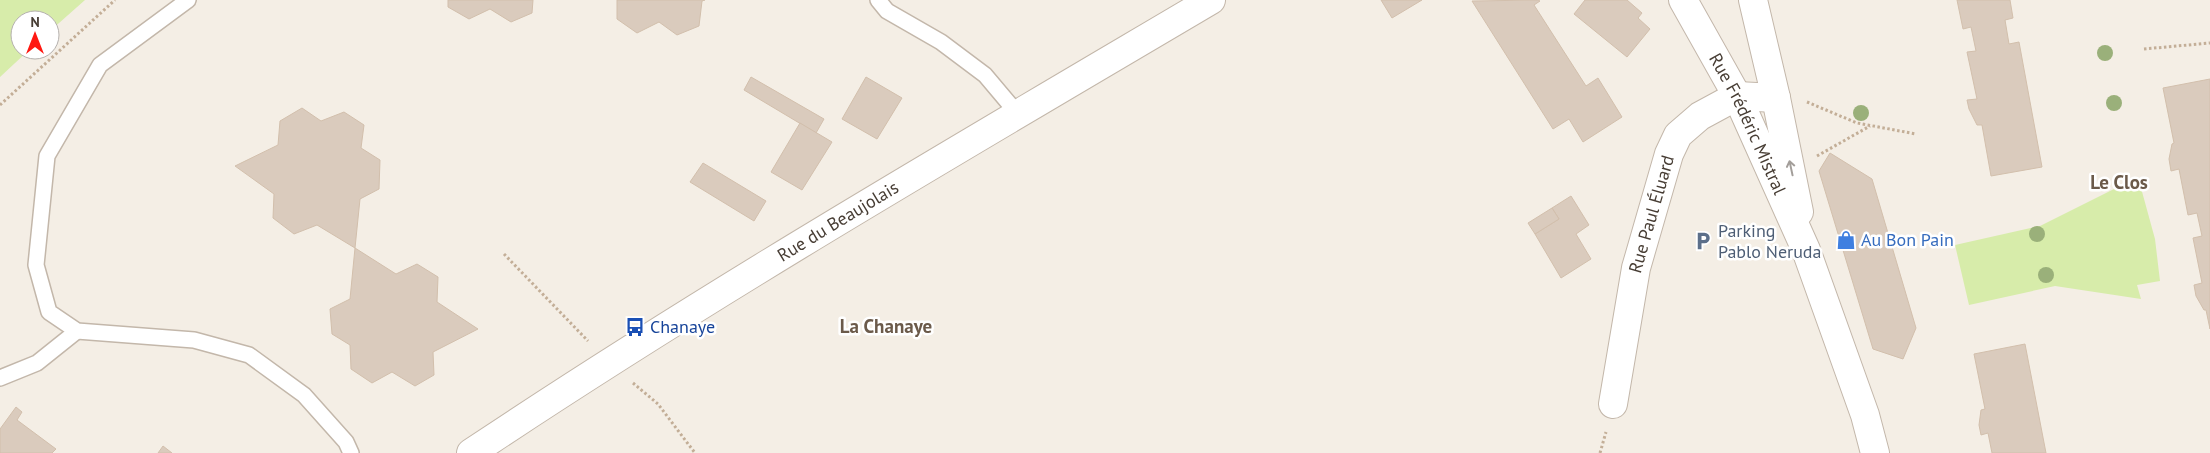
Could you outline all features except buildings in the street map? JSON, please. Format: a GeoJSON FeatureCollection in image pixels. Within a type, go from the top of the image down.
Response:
{"type":"FeatureCollection","features":[{"type":"Feature","properties":{"kind":"street","name":"Rue du Beaujolais"},"geometry":{"type":"LineString","coordinates":[[472,453],[587,376],[922,170],[1211,0]]}},
{"type":"Feature","properties":{"kind":"street","name":"Rue Frédéric Mistral"},"geometry":{"type":"LineString","coordinates":[[1683,0],[1737,96],[1806,250],[1865,415],[1875,453]]}},
{"type":"Feature","properties":{"kind":"street","name":"Rue Frédéric Mistral"},"geometry":{"type":"LineString","coordinates":[[1753,0],[1793,174],[1806,250]]}},
{"type":"Feature","properties":{"kind":"street"},"geometry":{"type":"LineString","coordinates":[[1737,96],[1776,98]]}},
{"type":"Feature","properties":{"kind":"street","name":"Rue Paul Éluard"},"geometry":{"type":"LineString","coordinates":[[1613,404],[1636,268],[1669,154],[1678,135],[1700,116],[1737,96]]}},
{"type":"Feature","properties":{"kind":"lane"},"geometry":{"type":"LineString","coordinates":[[188,0],[100,65],[47,156],[36,265],[49,312],[77,331],[194,340],[249,355],[304,395],[346,442],[350,453]]}},
{"type":"Feature","properties":{"kind":"lane"},"geometry":{"type":"LineString","coordinates":[[878,0],[887,11],[941,42],[984,75],[1017,113]]}},
{"type":"Feature","properties":{"kind":"lane"},"geometry":{"type":"LineString","coordinates":[[0,378],[37,363],[77,331]]}},
{"type":"Feature","properties":{"kind":"path"},"geometry":{"type":"LineString","coordinates":[[0,105],[115,0]]}},
{"type":"Feature","properties":{"kind":"path"},"geometry":{"type":"LineString","coordinates":[[2144,49],[2210,43]]}},
{"type":"Feature","properties":{"kind":"path"},"geometry":{"type":"LineString","coordinates":[[1776,98],[1811,102],[1857,123],[1916,134]]}},
{"type":"Feature","properties":{"kind":"path"},"geometry":{"type":"LineString","coordinates":[[1812,159],[1870,125]]}},
{"type":"Feature","properties":{"kind":"green space"},"geometry":{"type":"Polygon","coordinates":[[[0,0],[85,0],[60,22],[60,10],[10,10],[10,60],[18,60],[0,77],[0,0]]]}},
{"type":"Feature","properties":{"kind":"green space"},"geometry":{"type":"Polygon","coordinates":[[[2138,177],[2155,239],[2160,281],[2137,285],[2141,299],[2055,286],[1969,305],[1955,245],[2040,226],[2138,177]]]}},
{"type":"Feature","properties":{"kind":"place","name":"Au Bon Pain"},"geometry":{"type":"Point","coordinates":[1846,240]}},
{"type":"Feature","properties":{"kind":"place","name":"Parking Pablo Neruda"},"geometry":{"type":"Point","coordinates":[1703,241]}},
{"type":"Feature","properties":{"kind":"place","name":"Chanaye"},"geometry":{"type":"Point","coordinates":[635,327]}},
{"type":"Feature","properties":{"kind":"district","name":"Le Clos"},"geometry":{"type":"Point","coordinates":[2119,182]}},
{"type":"Feature","properties":{"kind":"district","name":"La Chanaye"},"geometry":{"type":"Point","coordinates":[886,326]}}]}
